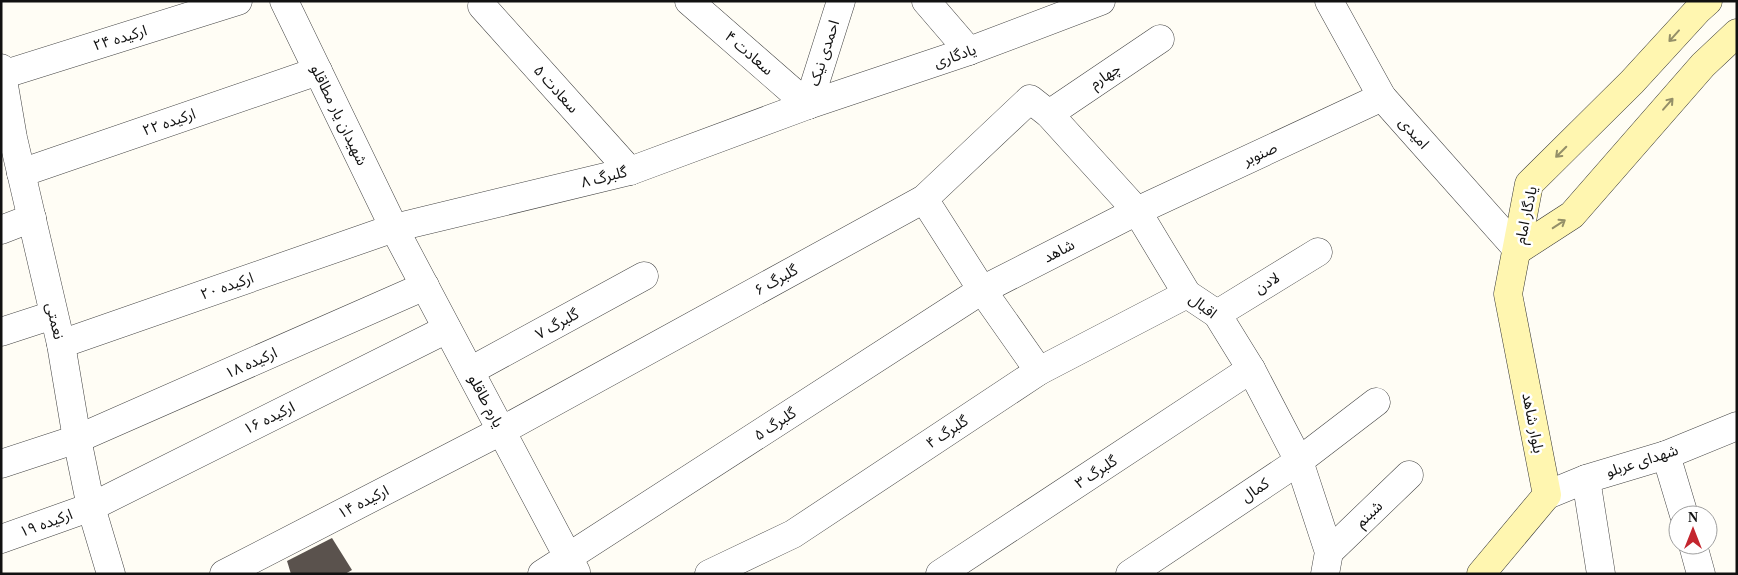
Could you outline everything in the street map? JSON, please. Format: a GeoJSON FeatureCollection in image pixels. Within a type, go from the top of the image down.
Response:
{"type":"FeatureCollection","features":[{"type":"Feature","properties":{"kind":"main road","name":"یادگار امام"},"geometry":{"type":"LineString","coordinates":[[1518,250],[1529,184],[1632,82],[1708,1]]}},
{"type":"Feature","properties":{"kind":"main road","name":"یادگار امام"},"geometry":{"type":"LineString","coordinates":[[1518,250],[1572,215],[1703,65],[1737,34]]}},
{"type":"Feature","properties":{"kind":"main road","name":"بلوار شاهد"},"geometry":{"type":"LineString","coordinates":[[1518,250],[1508,294],[1547,495]]}},
{"type":"Feature","properties":{"kind":"main road"},"geometry":{"type":"LineString","coordinates":[[1481,574],[1547,495]]}},
{"type":"Feature","properties":{"kind":"street","name":"ارکیده ۲۴"},"geometry":{"type":"LineString","coordinates":[[2,72],[238,1]]}},
{"type":"Feature","properties":{"kind":"street","name":"شهیدان یار مطاقلو"},"geometry":{"type":"LineString","coordinates":[[284,1],[394,228]]}},
{"type":"Feature","properties":{"kind":"street","name":"سعادت ۴"},"geometry":{"type":"LineString","coordinates":[[689,1],[808,105]]}},
{"type":"Feature","properties":{"kind":"street","name":"احمدی نیک"},"geometry":{"type":"LineString","coordinates":[[808,105],[841,1]]}},
{"type":"Feature","properties":{"kind":"street"},"geometry":{"type":"LineString","coordinates":[[926,1],[969,51]]}},
{"type":"Feature","properties":{"kind":"street","name":"یادگاری"},"geometry":{"type":"LineString","coordinates":[[808,105],[969,51],[1101,1]]}},
{"type":"Feature","properties":{"kind":"street","name":"امیدی"},"geometry":{"type":"LineString","coordinates":[[1329,1],[1382,97],[1518,250]]}},
{"type":"Feature","properties":{"kind":"street","name":"سعادت ۵"},"geometry":{"type":"LineString","coordinates":[[482,6],[630,171]]}},
{"type":"Feature","properties":{"kind":"street","name":"چهارم"},"geometry":{"type":"LineString","coordinates":[[1040,107],[1160,38]]}},
{"type":"Feature","properties":{"kind":"street","name":"ارکیده ۲۲"},"geometry":{"type":"LineString","coordinates":[[21,173],[318,71]]}},
{"type":"Feature","properties":{"kind":"street","name":"نعمتی"},"geometry":{"type":"LineString","coordinates":[[2,72],[7,140],[21,173],[32,218],[60,344],[91,507],[111,574]]}},
{"type":"Feature","properties":{"kind":"street","name":"صنوبر"},"geometry":{"type":"LineString","coordinates":[[1137,211],[1382,97]]}},
{"type":"Feature","properties":{"kind":"street","name":"گلبرگ ۸"},"geometry":{"type":"LineString","coordinates":[[394,228],[630,171],[808,105]]}},
{"type":"Feature","properties":{"kind":"street","name":"گلبرگ ۶"},"geometry":{"type":"LineString","coordinates":[[502,431],[924,198],[1040,107]]}},
{"type":"Feature","properties":{"kind":"street","name":"اقبال"},"geometry":{"type":"LineString","coordinates":[[1040,107],[1137,211],[1187,294],[1217,314],[1251,369],[1299,461],[1327,563]]}},
{"type":"Feature","properties":{"kind":"street"},"geometry":{"type":"LineString","coordinates":[[924,198],[982,290],[1040,371]]}},
{"type":"Feature","properties":{"kind":"street","name":"شاهد"},"geometry":{"type":"LineString","coordinates":[[982,290],[1137,211]]}},
{"type":"Feature","properties":{"kind":"street"},"geometry":{"type":"LineString","coordinates":[[1,230],[32,218]]}},
{"type":"Feature","properties":{"kind":"street","name":"یارم طاقلو"},"geometry":{"type":"LineString","coordinates":[[394,228],[572,565]]}},
{"type":"Feature","properties":{"kind":"street","name":"ارکیده ۲۰"},"geometry":{"type":"LineString","coordinates":[[60,344],[394,228]]}},
{"type":"Feature","properties":{"kind":"street","name":"لادن"},"geometry":{"type":"LineString","coordinates":[[1217,314],[1318,252]]}},
{"type":"Feature","properties":{"kind":"street","name":"گلبرگ ۷"},"geometry":{"type":"LineString","coordinates":[[470,371],[644,276]]}},
{"type":"Feature","properties":{"kind":"street","name":"ارکیده ۱۸"},"geometry":{"type":"LineString","coordinates":[[1,464],[77,439],[425,286]]}},
{"type":"Feature","properties":{"kind":"street","name":"گلبرگ ۵"},"geometry":{"type":"LineString","coordinates":[[542,574],[572,565],[982,290]]}},
{"type":"Feature","properties":{"kind":"street","name":"گلبرگ ۴"},"geometry":{"type":"LineString","coordinates":[[709,574],[793,534],[1040,371],[1187,294]]}},
{"type":"Feature","properties":{"kind":"street"},"geometry":{"type":"LineString","coordinates":[[1,332],[53,315]]}},
{"type":"Feature","properties":{"kind":"street","name":"ارکیده ۱۶"},"geometry":{"type":"LineString","coordinates":[[91,507],[448,329]]}},
{"type":"Feature","properties":{"kind":"street","name":"گلبرگ ۳"},"geometry":{"type":"LineString","coordinates":[[940,574],[1251,369]]}},
{"type":"Feature","properties":{"kind":"street","name":"کمال"},"geometry":{"type":"LineString","coordinates":[[1130,574],[1299,461],[1376,402]]}},
{"type":"Feature","properties":{"kind":"street","name":"شهدای عربلو"},"geometry":{"type":"LineString","coordinates":[[1547,495],[1586,479],[1666,455],[1737,426]]}},
{"type":"Feature","properties":{"kind":"street","name":"ارکیده ۱۴"},"geometry":{"type":"LineString","coordinates":[[224,574],[502,431]]}},
{"type":"Feature","properties":{"kind":"street"},"geometry":{"type":"LineString","coordinates":[[1666,455],[1681,505]]}},
{"type":"Feature","properties":{"kind":"street","name":"شبنم"},"geometry":{"type":"LineString","coordinates":[[1327,563],[1409,475]]}},
{"type":"Feature","properties":{"kind":"street"},"geometry":{"type":"LineString","coordinates":[[1586,479],[1601,574]]}},
{"type":"Feature","properties":{"kind":"street","name":"ارکیده ۱۹"},"geometry":{"type":"LineString","coordinates":[[1,539],[91,507]]}},
{"type":"Feature","properties":{"kind":"street"},"geometry":{"type":"LineString","coordinates":[[1696,555],[1701,574]]}},
{"type":"Feature","properties":{"kind":"building"},"geometry":{"type":"Polygon","coordinates":[[[332,538],[352,570],[345,574],[291,574],[287,561],[332,538]]]}}]}
